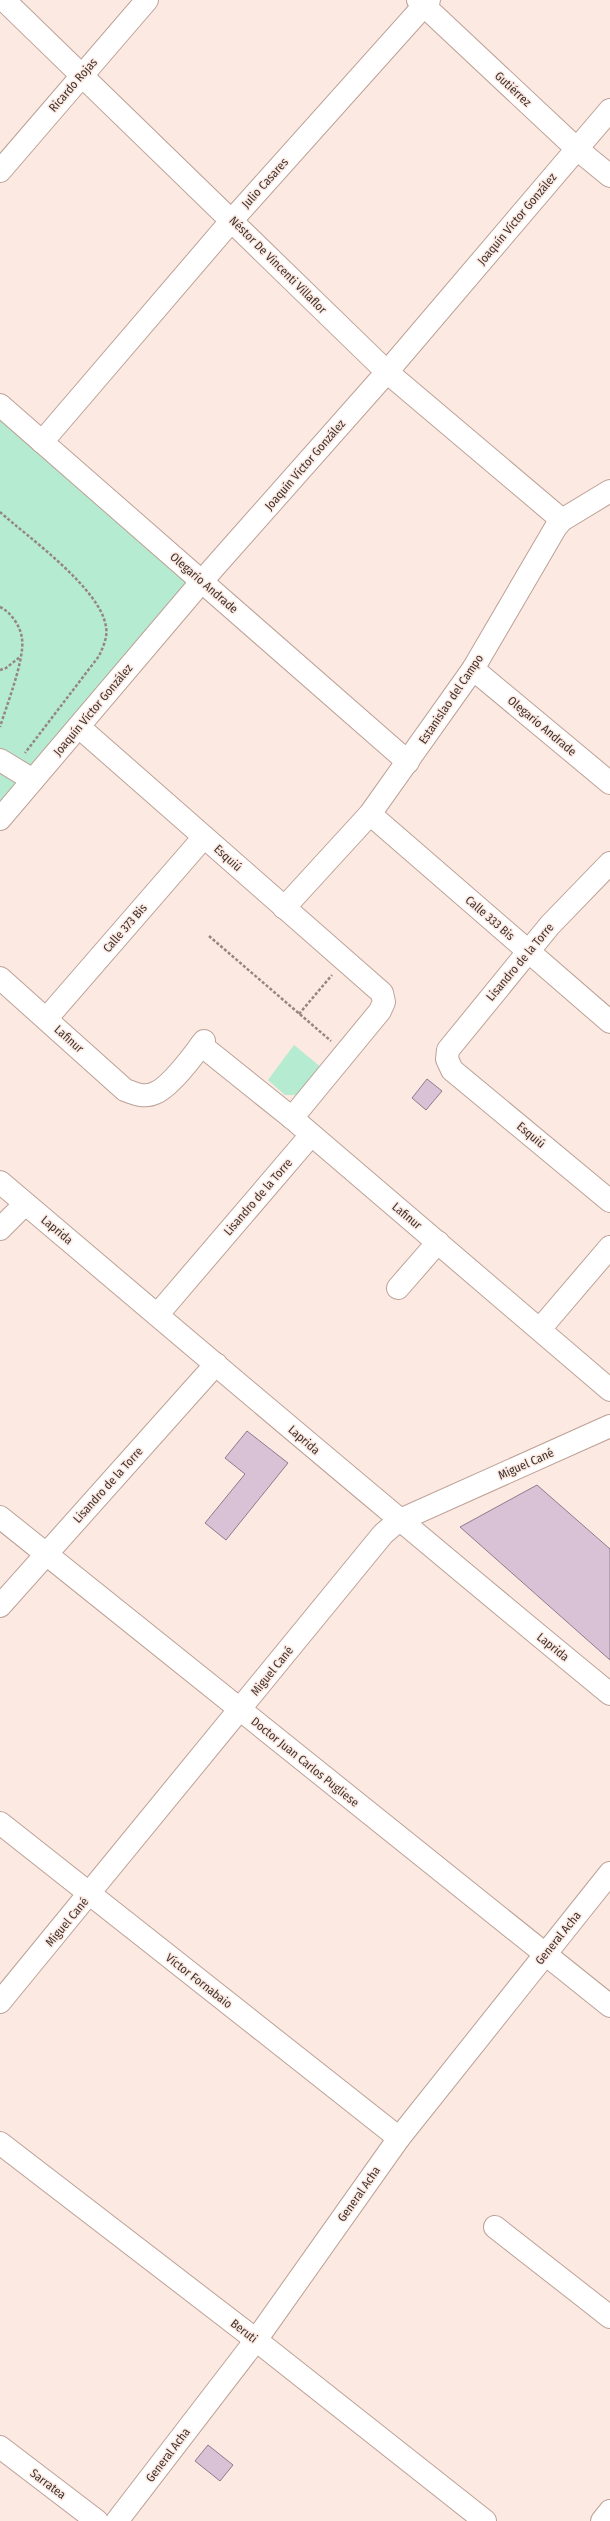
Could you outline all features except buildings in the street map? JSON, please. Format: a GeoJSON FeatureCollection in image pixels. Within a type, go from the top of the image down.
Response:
{"type":"FeatureCollection","features":[{"type":"Feature","properties":{"kind":"street","name":"Néstor De Vincenti Villaflor"},"geometry":{"type":"LineString","coordinates":[[4,0],[83,74],[387,372],[562,520]]}},
{"type":"Feature","properties":{"kind":"street","name":"Ricardo Rojas"},"geometry":{"type":"LineString","coordinates":[[0,171],[147,0]]}},
{"type":"Feature","properties":{"kind":"street","name":"Gutiérrez"},"geometry":{"type":"LineString","coordinates":[[424,2],[577,149],[610,176]]}},
{"type":"Feature","properties":{"kind":"street","name":"Julio Casares"},"geometry":{"type":"LineString","coordinates":[[42,442],[232,220],[424,2]]}},
{"type":"Feature","properties":{"kind":"street","name":"Joaquín Víctor González"},"geometry":{"type":"LineString","coordinates":[[0,819],[202,581],[387,372],[610,110]]}},
{"type":"Feature","properties":{"kind":"street","name":"Olegario Andrade"},"geometry":{"type":"LineString","coordinates":[[0,405],[408,762]]}},
{"type":"Feature","properties":{"kind":"street","name":"Estanislao del Campo"},"geometry":{"type":"LineString","coordinates":[[284,908],[370,814],[408,762],[473,669],[549,536],[562,520],[610,491]]}},
{"type":"Feature","properties":{"kind":"street","name":"Olegario Andrade"},"geometry":{"type":"LineString","coordinates":[[473,669],[610,784]]}},
{"type":"Feature","properties":{"kind":"street","name":"Esquiú"},"geometry":{"type":"LineString","coordinates":[[79,727],[284,908],[377,987],[382,994],[384,1002],[380,1011],[345,1053]]}},
{"type":"Feature","properties":{"kind":"street"},"geometry":{"type":"LineString","coordinates":[[7,763],[33,780]]}},
{"type":"Feature","properties":{"kind":"street","name":"Calle 333 Bis"},"geometry":{"type":"LineString","coordinates":[[370,814],[610,1022]]}},
{"type":"Feature","properties":{"kind":"street","name":"Calle 373 Bis"},"geometry":{"type":"LineString","coordinates":[[47,1018],[204,837]]}},
{"type":"Feature","properties":{"kind":"street","name":"Lisandro de la Torre"},"geometry":{"type":"LineString","coordinates":[[452,1070],[447,1059],[448,1050],[550,925],[610,863]]}},
{"type":"Feature","properties":{"kind":"street","name":"Lafinur"},"geometry":{"type":"LineString","coordinates":[[0,978],[47,1018],[125,1090],[141,1096],[155,1094],[164,1088],[202,1043],[438,1242],[610,1390]]}},
{"type":"Feature","properties":{"kind":"street"},"geometry":{"type":"LineString","coordinates":[[292,1118],[345,1053]]}},
{"type":"Feature","properties":{"kind":"street","name":"Esquiú"},"geometry":{"type":"LineString","coordinates":[[452,1070],[610,1200]]}},
{"type":"Feature","properties":{"kind":"street","name":"Lisandro de la Torre"},"geometry":{"type":"LineString","coordinates":[[158,1314],[311,1135]]}},
{"type":"Feature","properties":{"kind":"street","name":"Laprida"},"geometry":{"type":"LineString","coordinates":[[0,1182],[158,1314],[398,1521],[610,1694]]}},
{"type":"Feature","properties":{"kind":"street"},"geometry":{"type":"LineString","coordinates":[[0,1229],[25,1204]]}},
{"type":"Feature","properties":{"kind":"street"},"geometry":{"type":"LineString","coordinates":[[398,1288],[438,1242]]}},
{"type":"Feature","properties":{"kind":"street"},"geometry":{"type":"LineString","coordinates":[[540,1329],[610,1246]]}},
{"type":"Feature","properties":{"kind":"street","name":"Lisandro de la Torre"},"geometry":{"type":"LineString","coordinates":[[0,1606],[216,1364]]}},
{"type":"Feature","properties":{"kind":"street","name":"Miguel Cané"},"geometry":{"type":"LineString","coordinates":[[0,2002],[90,1894],[383,1534],[398,1521],[610,1426]]}},
{"type":"Feature","properties":{"kind":"street","name":"Doctor Juan Carlos Pugliese"},"geometry":{"type":"LineString","coordinates":[[0,1517],[544,1955],[610,2006]]}},
{"type":"Feature","properties":{"kind":"street","name":"Víctor Fornabaio"},"geometry":{"type":"LineString","coordinates":[[0,1823],[399,2138]]}},
{"type":"Feature","properties":{"kind":"street","name":"General Acha"},"geometry":{"type":"LineString","coordinates":[[117,2521],[256,2340],[399,2138],[610,1873]]}},
{"type":"Feature","properties":{"kind":"street","name":"Beruti"},"geometry":{"type":"LineString","coordinates":[[0,2144],[256,2340],[485,2521]]}},
{"type":"Feature","properties":{"kind":"street"},"geometry":{"type":"LineString","coordinates":[[495,2227],[610,2317]]}},
{"type":"Feature","properties":{"kind":"street","name":"Sarratea"},"geometry":{"type":"LineString","coordinates":[[0,2447],[97,2521]]}},
{"type":"Feature","properties":{"kind":"street"},"geometry":{"type":"LineString","coordinates":[[602,2521],[610,2511]]}},
{"type":"Feature","properties":{"kind":"path"},"geometry":{"type":"LineString","coordinates":[[0,512],[90,593],[102,614],[107,628],[104,643],[99,656],[7,763]]}},
{"type":"Feature","properties":{"kind":"path"},"geometry":{"type":"LineString","coordinates":[[0,607],[16,620],[22,640],[20,656],[0,728]]}},
{"type":"Feature","properties":{"kind":"path"},"geometry":{"type":"LineString","coordinates":[[0,670],[6,668],[20,656]]}},
{"type":"Feature","properties":{"kind":"path"},"geometry":{"type":"LineString","coordinates":[[209,936],[345,1053]]}},
{"type":"Feature","properties":{"kind":"path"},"geometry":{"type":"LineString","coordinates":[[299,1014],[345,960]]}},
{"type":"Feature","properties":{"kind":"green space"},"geometry":{"type":"Polygon","coordinates":[[[0,417],[192,584],[0,808],[0,417]]]}},
{"type":"Feature","properties":{"kind":"green space"},"geometry":{"type":"Polygon","coordinates":[[[294,1045],[322,1068],[298,1095],[285,1095],[268,1080],[294,1045]]]}}]}
